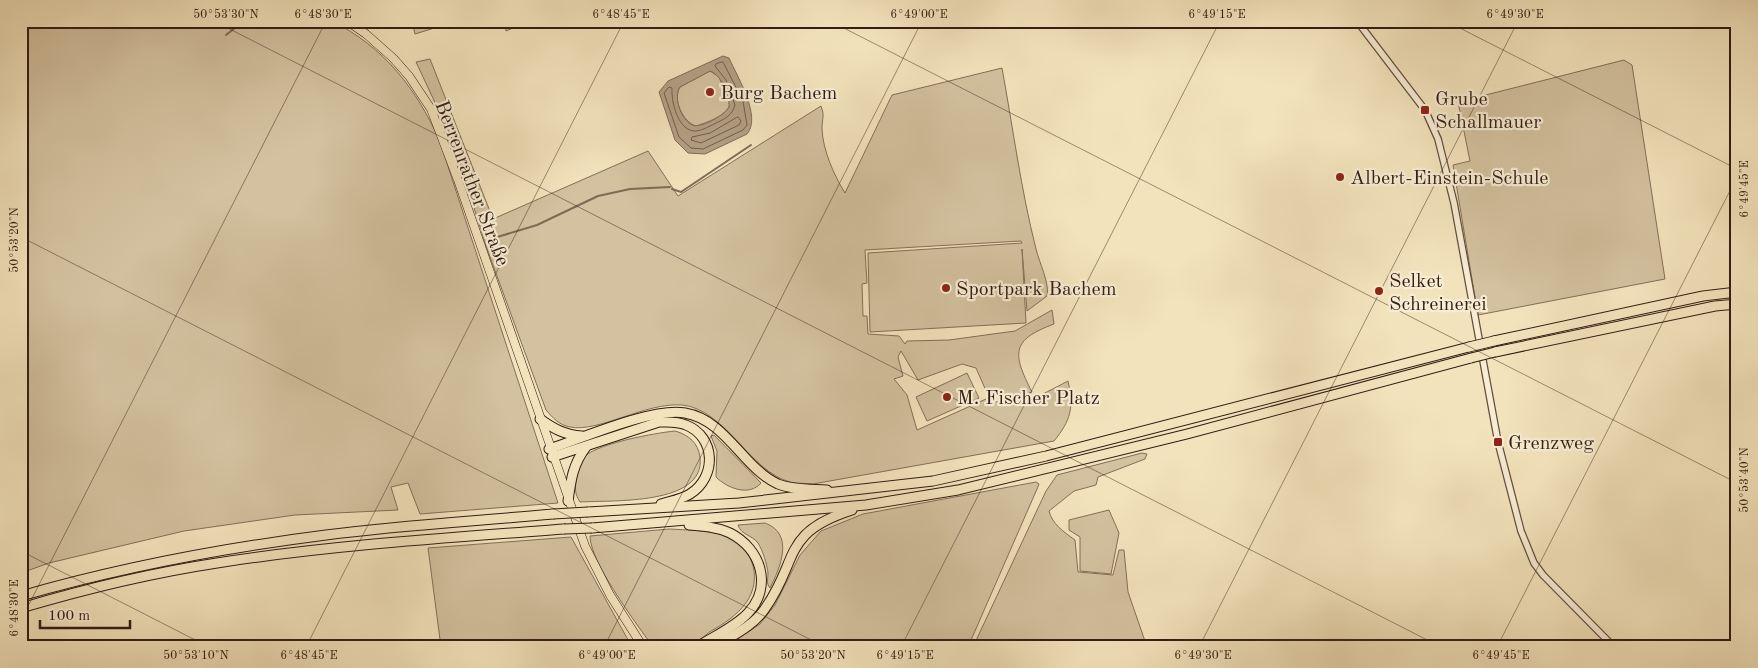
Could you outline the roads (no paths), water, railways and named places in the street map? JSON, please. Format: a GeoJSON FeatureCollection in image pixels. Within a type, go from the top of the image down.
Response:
{"type":"FeatureCollection","features":[{"type":"Feature","properties":{"kind":"highway"},"geometry":{"type":"LineString","coordinates":[[21,596],[113,571],[214,552],[328,534],[553,514],[739,503],[933,481],[1046,456],[1494,341],[1703,296],[1737,292]]}},
{"type":"Feature","properties":{"kind":"highway"},"geometry":{"type":"LineString","coordinates":[[21,608],[114,583],[216,563],[331,548],[866,505],[958,490],[1038,472],[1495,352],[1715,306],[1737,304]]}},
{"type":"Feature","properties":{"kind":"highway"},"geometry":{"type":"LineString","coordinates":[[551,453],[587,437],[653,415],[685,413],[700,417],[718,430],[753,468],[780,484],[794,488],[855,491]]}},
{"type":"Feature","properties":{"kind":"highway"},"geometry":{"type":"LineString","coordinates":[[540,419],[557,431],[570,436],[587,437]]}},
{"type":"Feature","properties":{"kind":"highway"},"geometry":{"type":"LineString","coordinates":[[551,453],[586,447],[659,422],[672,421],[686,424],[703,438],[710,462],[708,473],[702,484],[691,493],[679,499],[643,509]]}},
{"type":"Feature","properties":{"kind":"highway"},"geometry":{"type":"LineString","coordinates":[[568,501],[575,461],[586,447]]}},
{"type":"Feature","properties":{"kind":"highway"},"geometry":{"type":"LineString","coordinates":[[714,647],[749,625],[764,610],[790,555],[813,526],[832,516],[866,505]]}},
{"type":"Feature","properties":{"kind":"highway"},"geometry":{"type":"LineString","coordinates":[[671,522],[712,527],[730,533],[744,542],[754,554],[762,576],[762,588],[749,612],[739,621],[697,647]]}},
{"type":"Feature","properties":{"kind":"main road","name":"Berrenrather Straße"},"geometry":{"type":"LineString","coordinates":[[347,21],[366,34],[393,58],[409,76],[431,109],[458,180],[551,453],[585,546],[610,595],[644,646]]}},
{"type":"Feature","properties":{"kind":"street"},"geometry":{"type":"LineString","coordinates":[[1357,21],[1425,110],[1438,139],[1454,203],[1498,442],[1521,531],[1534,563],[1552,585],[1614,647]]}},
{"type":"Feature","properties":{"kind":"water"},"geometry":{"type":"Polygon","coordinates":[[[723,56],[729,58],[747,96],[750,107],[751,127],[747,134],[705,154],[688,153],[675,140],[659,92],[668,81],[723,56]],[[710,71],[680,87],[678,91],[679,108],[684,118],[692,125],[701,125],[712,120],[723,114],[729,107],[724,86],[714,73],[710,71]]]}},
{"type":"Feature","properties":{"kind":"waterway"},"geometry":{"type":"LineString","coordinates":[[226,35],[244,21]]}},
{"type":"Feature","properties":{"kind":"waterway"},"geometry":{"type":"LineString","coordinates":[[672,189],[681,192],[751,145]]}},
{"type":"Feature","properties":{"kind":"waterway"},"geometry":{"type":"LineString","coordinates":[[494,238],[537,225],[598,196],[630,189],[670,187]]}},
{"type":"Feature","properties":{"kind":"place","name":"Burg Bachem"},"geometry":{"type":"Point","coordinates":[710,92]}},
{"type":"Feature","properties":{"kind":"place","name":"Grube Schallmauer"},"geometry":{"type":"Point","coordinates":[1425,110]}},
{"type":"Feature","properties":{"kind":"place","name":"Albert-Einstein-Schule"},"geometry":{"type":"Point","coordinates":[1340,177]}},
{"type":"Feature","properties":{"kind":"place","name":"Sportpark Bachem"},"geometry":{"type":"Point","coordinates":[946,288]}},
{"type":"Feature","properties":{"kind":"place","name":"Selket Schreinerei"},"geometry":{"type":"Point","coordinates":[1379,291]}},
{"type":"Feature","properties":{"kind":"place","name":"M. Fischer Platz"},"geometry":{"type":"Point","coordinates":[947,397]}},
{"type":"Feature","properties":{"kind":"place","name":"Grenzweg"},"geometry":{"type":"Point","coordinates":[1498,442]}}]}
